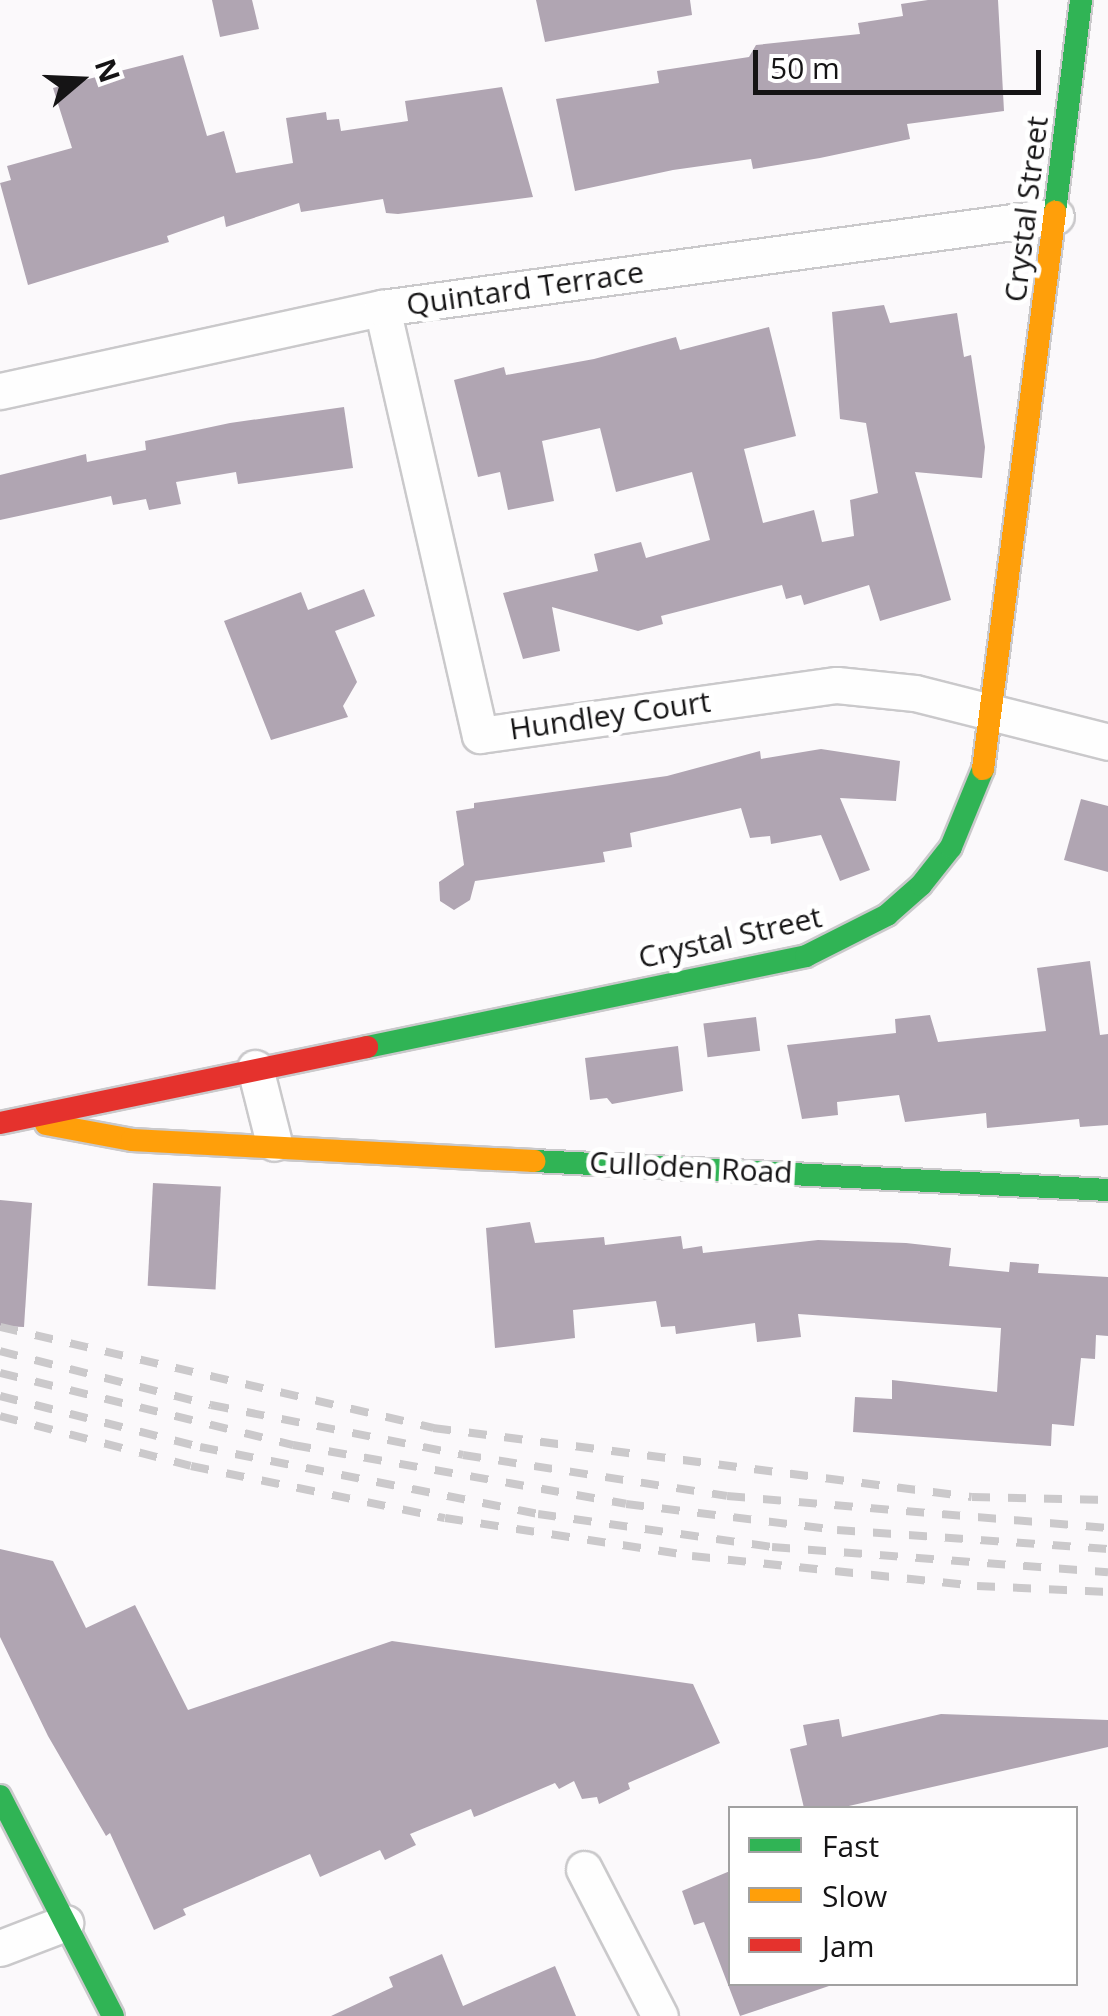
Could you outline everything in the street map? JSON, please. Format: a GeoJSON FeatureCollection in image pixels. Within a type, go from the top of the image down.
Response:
{"type":"FeatureCollection","features":[{"type":"Feature","properties":{"kind":"street","name":"Crystal Street"},"geometry":{"type":"LineString","coordinates":[[10,1122],[806,956],[847,940],[887,916],[951,847],[990,753],[1081,0]]}},
{"type":"Feature","properties":{"kind":"street","name":"Quintard Terrace"},"geometry":{"type":"LineString","coordinates":[[0,391],[382,308],[1056,216]]}},
{"type":"Feature","properties":{"kind":"street","name":"Hundley Court"},"geometry":{"type":"LineString","coordinates":[[382,308],[480,735],[837,685],[914,693],[996,712]]}},
{"type":"Feature","properties":{"kind":"street"},"geometry":{"type":"LineString","coordinates":[[996,712],[1108,742]]}},
{"type":"Feature","properties":{"kind":"street"},"geometry":{"type":"LineString","coordinates":[[255,1068],[274,1143]]}},
{"type":"Feature","properties":{"kind":"street","name":"Culloden Road"},"geometry":{"type":"LineString","coordinates":[[10,1122],[132,1140],[274,1143],[1108,1190]]}},
{"type":"Feature","properties":{"kind":"street"},"geometry":{"type":"LineString","coordinates":[[0,1796],[113,2016]]}},
{"type":"Feature","properties":{"kind":"street"},"geometry":{"type":"LineString","coordinates":[[584,1868],[660,2016]]}},
{"type":"Feature","properties":{"kind":"street"},"geometry":{"type":"LineString","coordinates":[[0,1948],[65,1923]]}},
{"type":"Feature","properties":{"kind":"building"},"geometry":{"type":"Polygon","coordinates":[[[212,0],[252,0],[259,29],[220,37],[212,0]]]}},
{"type":"Feature","properties":{"kind":"building"},"geometry":{"type":"Polygon","coordinates":[[[536,0],[690,0],[692,15],[545,42],[536,0]]]}},
{"type":"Feature","properties":{"kind":"building"},"geometry":{"type":"Polygon","coordinates":[[[998,0],[1004,111],[907,124],[910,139],[820,158],[753,169],[751,159],[673,170],[575,191],[556,99],[659,83],[657,71],[749,57],[756,45],[860,34],[858,23],[903,16],[901,4],[998,0]]]}},
{"type":"Feature","properties":{"kind":"building"},"geometry":{"type":"Polygon","coordinates":[[[183,55],[207,136],[224,131],[236,173],[293,163],[286,118],[326,112],[327,120],[339,119],[341,131],[408,121],[405,101],[502,87],[533,197],[398,214],[386,213],[383,199],[301,212],[299,203],[226,227],[224,216],[167,236],[169,242],[28,285],[0,183],[11,180],[7,166],[72,148],[53,88],[183,55]]]}},
{"type":"Feature","properties":{"kind":"building"},"geometry":{"type":"Polygon","coordinates":[[[884,305],[890,323],[957,313],[964,357],[971,355],[985,447],[982,478],[915,472],[951,600],[880,621],[869,585],[804,605],[801,595],[786,599],[782,585],[661,616],[663,624],[638,631],[552,607],[560,651],[523,659],[503,593],[598,571],[594,554],[641,542],[646,558],[710,540],[692,472],[616,492],[600,428],[542,441],[554,501],[508,510],[500,472],[478,477],[454,380],[504,367],[506,375],[594,359],[676,337],[680,350],[769,327],[796,436],[744,449],[763,523],[814,510],[822,542],[854,536],[850,500],[878,493],[866,423],[840,419],[832,312],[884,305]]]}},
{"type":"Feature","properties":{"kind":"building"},"geometry":{"type":"Polygon","coordinates":[[[344,407],[353,468],[238,484],[236,472],[176,482],[181,504],[149,510],[146,499],[113,505],[111,496],[0,520],[0,475],[86,454],[87,462],[146,450],[145,441],[230,423],[344,407]]]}},
{"type":"Feature","properties":{"kind":"building"},"geometry":{"type":"Polygon","coordinates":[[[364,589],[375,616],[335,631],[357,682],[343,706],[348,717],[271,740],[224,621],[301,592],[308,610],[364,589]]]}},
{"type":"Feature","properties":{"kind":"building"},"geometry":{"type":"Polygon","coordinates":[[[821,749],[900,761],[896,801],[840,798],[870,870],[840,881],[821,835],[771,844],[770,836],[750,838],[741,808],[630,833],[632,847],[603,852],[605,862],[475,881],[470,900],[454,910],[440,901],[439,882],[464,865],[456,811],[474,808],[474,803],[667,776],[760,751],[761,759],[821,749]]]}},
{"type":"Feature","properties":{"kind":"building"},"geometry":{"type":"Polygon","coordinates":[[[1081,799],[1108,806],[1108,872],[1064,860],[1081,799]]]}},
{"type":"Feature","properties":{"kind":"building"},"geometry":{"type":"Polygon","coordinates":[[[1090,961],[1100,1035],[1108,1034],[1108,1125],[1080,1127],[1079,1119],[987,1128],[986,1113],[905,1122],[899,1095],[837,1102],[838,1115],[802,1119],[787,1045],[896,1033],[895,1019],[930,1015],[938,1042],[1046,1031],[1037,968],[1090,961]]]}},
{"type":"Feature","properties":{"kind":"building"},"geometry":{"type":"Polygon","coordinates":[[[756,1017],[760,1051],[708,1057],[703,1023],[756,1017]]]}},
{"type":"Feature","properties":{"kind":"building"},"geometry":{"type":"Polygon","coordinates":[[[678,1046],[683,1091],[612,1104],[607,1098],[590,1100],[585,1058],[678,1046]]]}},
{"type":"Feature","properties":{"kind":"building"},"geometry":{"type":"Polygon","coordinates":[[[153,1183],[221,1187],[216,1289],[148,1286],[153,1183]]]}},
{"type":"Feature","properties":{"kind":"building"},"geometry":{"type":"Polygon","coordinates":[[[0,1200],[32,1203],[24,1327],[0,1326],[0,1200]]]}},
{"type":"Feature","properties":{"kind":"building"},"geometry":{"type":"Polygon","coordinates":[[[530,1222],[535,1243],[604,1237],[605,1245],[681,1236],[683,1249],[702,1246],[703,1253],[818,1240],[906,1243],[951,1248],[949,1266],[1009,1272],[1010,1262],[1039,1264],[1038,1273],[1108,1277],[1108,1336],[1096,1335],[1095,1359],[1081,1358],[1074,1426],[1052,1424],[1051,1446],[853,1432],[855,1397],[892,1399],[892,1380],[997,1392],[1001,1328],[798,1314],[801,1337],[757,1342],[755,1323],[676,1334],[675,1326],[661,1327],[656,1301],[573,1310],[575,1338],[495,1348],[486,1228],[530,1222]]]}},
{"type":"Feature","properties":{"kind":"building"},"geometry":{"type":"Polygon","coordinates":[[[0,1549],[53,1561],[86,1628],[135,1605],[188,1710],[392,1641],[693,1684],[720,1743],[628,1783],[630,1789],[599,1804],[597,1797],[582,1799],[574,1781],[559,1789],[555,1783],[474,1817],[471,1809],[410,1834],[416,1845],[385,1860],[380,1850],[320,1877],[310,1854],[183,1909],[186,1915],[154,1930],[110,1833],[106,1836],[48,1736],[0,1637],[0,1549]]]}},
{"type":"Feature","properties":{"kind":"building"},"geometry":{"type":"Polygon","coordinates":[[[941,1714],[1108,1720],[1108,1747],[849,1806],[804,1806],[790,1749],[807,1745],[803,1725],[839,1719],[842,1737],[941,1714]]]}},
{"type":"Feature","properties":{"kind":"building"},"geometry":{"type":"Polygon","coordinates":[[[728,1872],[728,1985],[704,1922],[694,1925],[682,1891],[728,1872]]]}},
{"type":"Feature","properties":{"kind":"building"},"geometry":{"type":"Polygon","coordinates":[[[442,1954],[463,2006],[555,1966],[576,2016],[331,2016],[393,1987],[389,1977],[442,1954]]]}},
{"type":"Feature","properties":{"kind":"building"},"geometry":{"type":"Polygon","coordinates":[[[729,1986],[829,1986],[740,2016],[729,1986]]]}},
{"type":"Feature","properties":{"kind":"railway"},"geometry":{"type":"LineString","coordinates":[[0,1327],[433,1428],[972,1497],[1108,1500]]}},
{"type":"Feature","properties":{"kind":"railway"},"geometry":{"type":"LineString","coordinates":[[0,1351],[211,1405],[463,1455],[727,1496],[1108,1528]]}},
{"type":"Feature","properties":{"kind":"railway"},"geometry":{"type":"LineString","coordinates":[[0,1373],[293,1445],[626,1504],[837,1530],[1108,1549]]}},
{"type":"Feature","properties":{"kind":"railway"},"geometry":{"type":"LineString","coordinates":[[0,1396],[200,1447],[538,1514],[772,1547],[1108,1572]]}},
{"type":"Feature","properties":{"kind":"railway"},"geometry":{"type":"LineString","coordinates":[[0,1416],[191,1466],[445,1518],[692,1556],[977,1586],[1108,1592]]}},
{"type":"Feature","properties":{"kind":"traffic: fast"},"geometry":{"type":"LineString","coordinates":[[1055,212],[1081,0]]}},
{"type":"Feature","properties":{"kind":"traffic: fast"},"geometry":{"type":"LineString","coordinates":[[367,1047],[806,956],[887,915],[921,885],[951,847],[983,769]]}},
{"type":"Feature","properties":{"kind":"traffic: fast"},"geometry":{"type":"LineString","coordinates":[[534,1161],[1108,1190]]}},
{"type":"Feature","properties":{"kind":"traffic: fast"},"geometry":{"type":"LineString","coordinates":[[0,1796],[113,2016]]}},
{"type":"Feature","properties":{"kind":"traffic: slow"},"geometry":{"type":"LineString","coordinates":[[983,769],[1055,212]]}},
{"type":"Feature","properties":{"kind":"traffic: slow"},"geometry":{"type":"LineString","coordinates":[[46,1124],[132,1140],[534,1161]]}},
{"type":"Feature","properties":{"kind":"traffic: jam"},"geometry":{"type":"LineString","coordinates":[[0,1123],[367,1047]]}}]}
